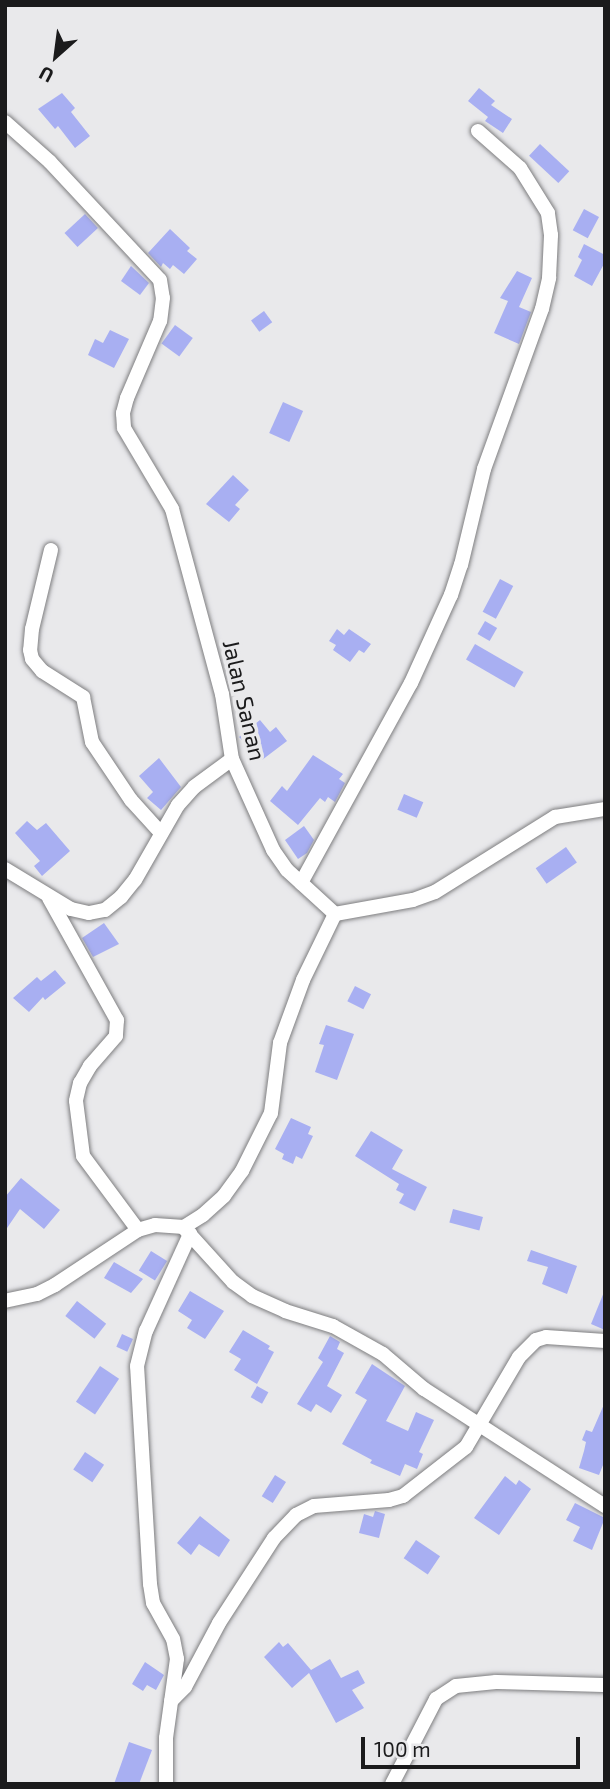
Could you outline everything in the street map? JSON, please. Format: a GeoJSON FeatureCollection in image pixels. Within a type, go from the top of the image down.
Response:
{"type":"FeatureCollection","features":[{"type":"Feature","properties":{"kind":"street","name":"Jalan Sanan"},"geometry":{"type":"LineString","coordinates":[[5,122],[50,162],[160,280],[163,298],[160,321],[127,398],[123,413],[124,428],[172,509],[222,694],[232,759],[273,850],[300,883],[335,914]]}},
{"type":"Feature","properties":{"kind":"street"},"geometry":{"type":"LineString","coordinates":[[300,883],[411,683],[451,595],[484,469],[542,309],[549,278],[551,235],[548,213],[520,168],[478,131]]}},
{"type":"Feature","properties":{"kind":"street"},"geometry":{"type":"LineString","coordinates":[[51,550],[32,629],[32,659],[42,671],[83,697],[87,706],[92,742],[131,800],[160,832]]}},
{"type":"Feature","properties":{"kind":"street"},"geometry":{"type":"LineString","coordinates":[[5,869],[71,909],[89,913],[113,906],[135,880],[160,832],[178,805],[194,787],[232,759]]}},
{"type":"Feature","properties":{"kind":"street"},"geometry":{"type":"LineString","coordinates":[[166,1784],[166,1738],[177,1659],[173,1640],[153,1602],[150,1584],[137,1366],[146,1331],[187,1230],[224,1196],[242,1171],[259,1138],[275,1099],[280,1044],[303,979],[335,914],[412,900],[435,892],[555,817],[605,808]]}},
{"type":"Feature","properties":{"kind":"street"},"geometry":{"type":"LineString","coordinates":[[49,898],[117,1020],[116,1036],[90,1066],[80,1083],[76,1101],[83,1156],[138,1230]]}},
{"type":"Feature","properties":{"kind":"street"},"geometry":{"type":"LineString","coordinates":[[5,1301],[37,1294],[55,1285],[138,1230],[155,1225],[187,1230],[233,1282],[252,1296],[285,1311],[333,1326],[360,1340],[383,1354],[424,1389],[605,1506]]}},
{"type":"Feature","properties":{"kind":"street"},"geometry":{"type":"LineString","coordinates":[[171,1701],[185,1687],[219,1623],[274,1538],[296,1515],[314,1506],[389,1500],[403,1496],[458,1456],[519,1357],[536,1339],[546,1337],[605,1341]]}},
{"type":"Feature","properties":{"kind":"street"},"geometry":{"type":"LineString","coordinates":[[392,1784],[436,1699],[456,1686],[496,1682],[605,1685]]}},
{"type":"Feature","properties":{"kind":"building"},"geometry":{"type":"Polygon","coordinates":[[[479,88],[495,101],[491,105],[512,119],[503,133],[485,121],[488,117],[468,101],[479,88]]]}},
{"type":"Feature","properties":{"kind":"building"},"geometry":{"type":"Polygon","coordinates":[[[62,93],[75,108],[71,112],[90,136],[75,148],[58,126],[55,129],[38,109],[62,93]]]}},
{"type":"Feature","properties":{"kind":"building"},"geometry":{"type":"Polygon","coordinates":[[[540,144],[569,171],[558,183],[529,156],[540,144]]]}},
{"type":"Feature","properties":{"kind":"building"},"geometry":{"type":"Polygon","coordinates":[[[584,209],[599,217],[588,238],[573,230],[584,209]]]}},
{"type":"Feature","properties":{"kind":"building"},"geometry":{"type":"Polygon","coordinates":[[[85,214],[98,228],[77,247],[65,233],[85,214]]]}},
{"type":"Feature","properties":{"kind":"building"},"geometry":{"type":"Polygon","coordinates":[[[170,229],[190,248],[187,251],[197,259],[184,274],[173,265],[170,269],[163,263],[161,267],[148,253],[170,229]]]}},
{"type":"Feature","properties":{"kind":"building"},"geometry":{"type":"Polygon","coordinates":[[[584,244],[605,255],[605,262],[592,286],[574,276],[582,260],[578,257],[584,244]]]}},
{"type":"Feature","properties":{"kind":"building"},"geometry":{"type":"Polygon","coordinates":[[[131,266],[149,283],[140,295],[121,281],[131,266]]]}},
{"type":"Feature","properties":{"kind":"building"},"geometry":{"type":"Polygon","coordinates":[[[517,271],[532,278],[519,307],[531,312],[519,344],[494,333],[508,301],[500,298],[517,271]]]}},
{"type":"Feature","properties":{"kind":"building"},"geometry":{"type":"Polygon","coordinates":[[[264,311],[272,322],[259,332],[251,320],[264,311]]]}},
{"type":"Feature","properties":{"kind":"building"},"geometry":{"type":"Polygon","coordinates":[[[175,325],[193,338],[179,357],[161,344],[175,325]]]}},
{"type":"Feature","properties":{"kind":"building"},"geometry":{"type":"Polygon","coordinates":[[[110,330],[129,339],[114,368],[88,355],[95,339],[103,343],[110,330]]]}},
{"type":"Feature","properties":{"kind":"building"},"geometry":{"type":"Polygon","coordinates":[[[283,402],[303,411],[289,442],[269,433],[283,402]]]}},
{"type":"Feature","properties":{"kind":"building"},"geometry":{"type":"Polygon","coordinates":[[[233,475],[249,490],[235,505],[240,509],[229,522],[206,504],[233,475]]]}},
{"type":"Feature","properties":{"kind":"building"},"geometry":{"type":"Polygon","coordinates":[[[500,579],[513,586],[496,619],[483,612],[500,579]]]}},
{"type":"Feature","properties":{"kind":"building"},"geometry":{"type":"Polygon","coordinates":[[[485,621],[497,628],[490,641],[478,634],[485,621]]]}},
{"type":"Feature","properties":{"kind":"building"},"geometry":{"type":"Polygon","coordinates":[[[337,629],[344,635],[349,629],[371,644],[364,653],[359,650],[350,662],[333,650],[336,645],[329,641],[337,629]]]}},
{"type":"Feature","properties":{"kind":"building"},"geometry":{"type":"Polygon","coordinates":[[[475,644],[523,672],[514,688],[466,660],[475,644]]]}},
{"type":"Feature","properties":{"kind":"building"},"geometry":{"type":"Polygon","coordinates":[[[260,720],[270,732],[276,727],[287,741],[262,760],[239,737],[260,720]]]}},
{"type":"Feature","properties":{"kind":"building"},"geometry":{"type":"Polygon","coordinates":[[[313,755],[343,774],[339,779],[345,783],[335,802],[328,797],[325,802],[320,798],[298,825],[270,801],[282,786],[287,791],[313,755]]]}},
{"type":"Feature","properties":{"kind":"building"},"geometry":{"type":"Polygon","coordinates":[[[159,758],[181,787],[161,810],[147,798],[153,792],[139,776],[159,758]]]}},
{"type":"Feature","properties":{"kind":"building"},"geometry":{"type":"Polygon","coordinates":[[[404,794],[423,802],[417,818],[397,810],[404,794]]]}},
{"type":"Feature","properties":{"kind":"building"},"geometry":{"type":"Polygon","coordinates":[[[27,821],[37,830],[46,823],[70,851],[42,876],[34,866],[40,861],[15,833],[27,821]]]}},
{"type":"Feature","properties":{"kind":"building"},"geometry":{"type":"Polygon","coordinates":[[[304,826],[314,840],[307,853],[298,859],[285,840],[304,826]]]}},
{"type":"Feature","properties":{"kind":"building"},"geometry":{"type":"Polygon","coordinates":[[[566,847],[577,863],[547,884],[536,868],[566,847]]]}},
{"type":"Feature","properties":{"kind":"building"},"geometry":{"type":"Polygon","coordinates":[[[104,923],[119,944],[93,957],[82,938],[104,923]]]}},
{"type":"Feature","properties":{"kind":"building"},"geometry":{"type":"Polygon","coordinates":[[[55,970],[66,983],[45,1000],[43,997],[29,1012],[13,998],[37,977],[41,981],[55,970]]]}},
{"type":"Feature","properties":{"kind":"building"},"geometry":{"type":"Polygon","coordinates":[[[355,986],[371,994],[363,1009],[347,1001],[355,986]]]}},
{"type":"Feature","properties":{"kind":"building"},"geometry":{"type":"Polygon","coordinates":[[[326,1025],[354,1034],[337,1080],[315,1072],[324,1045],[319,1044],[326,1025]]]}},
{"type":"Feature","properties":{"kind":"building"},"geometry":{"type":"Polygon","coordinates":[[[291,1118],[311,1127],[308,1134],[313,1136],[302,1159],[296,1156],[293,1164],[282,1159],[284,1154],[275,1149],[291,1118]]]}},
{"type":"Feature","properties":{"kind":"building"},"geometry":{"type":"Polygon","coordinates":[[[371,1131],[403,1150],[392,1169],[427,1187],[415,1211],[399,1203],[404,1194],[396,1190],[399,1184],[355,1156],[371,1131]]]}},
{"type":"Feature","properties":{"kind":"building"},"geometry":{"type":"Polygon","coordinates":[[[21,1178],[60,1210],[44,1229],[20,1209],[5,1231],[5,1197],[21,1178]]]}},
{"type":"Feature","properties":{"kind":"building"},"geometry":{"type":"Polygon","coordinates":[[[453,1209],[483,1217],[479,1231],[449,1223],[453,1209]]]}},
{"type":"Feature","properties":{"kind":"building"},"geometry":{"type":"Polygon","coordinates":[[[531,1250],[577,1266],[567,1294],[542,1284],[548,1267],[527,1261],[531,1250]]]}},
{"type":"Feature","properties":{"kind":"building"},"geometry":{"type":"Polygon","coordinates":[[[151,1251],[167,1261],[155,1281],[139,1271],[151,1251]]]}},
{"type":"Feature","properties":{"kind":"building"},"geometry":{"type":"Polygon","coordinates":[[[114,1262],[143,1279],[131,1293],[104,1278],[114,1262]]]}},
{"type":"Feature","properties":{"kind":"building"},"geometry":{"type":"Polygon","coordinates":[[[190,1291],[224,1311],[205,1339],[187,1328],[192,1320],[178,1311],[190,1291]]]}},
{"type":"Feature","properties":{"kind":"building"},"geometry":{"type":"Polygon","coordinates":[[[605,1292],[605,1330],[591,1324],[605,1292]]]}},
{"type":"Feature","properties":{"kind":"building"},"geometry":{"type":"Polygon","coordinates":[[[77,1301],[106,1324],[94,1339],[65,1316],[77,1301]]]}},
{"type":"Feature","properties":{"kind":"building"},"geometry":{"type":"Polygon","coordinates":[[[243,1330],[270,1346],[268,1349],[274,1352],[257,1384],[234,1370],[241,1359],[229,1352],[243,1330]]]}},
{"type":"Feature","properties":{"kind":"building"},"geometry":{"type":"Polygon","coordinates":[[[122,1334],[133,1339],[127,1352],[116,1347],[122,1334]]]}},
{"type":"Feature","properties":{"kind":"building"},"geometry":{"type":"Polygon","coordinates":[[[330,1336],[340,1342],[337,1349],[344,1353],[327,1386],[342,1395],[331,1413],[316,1404],[311,1412],[297,1404],[323,1362],[318,1358],[330,1336]]]}},
{"type":"Feature","properties":{"kind":"building"},"geometry":{"type":"Polygon","coordinates":[[[372,1364],[405,1386],[386,1421],[408,1431],[416,1412],[434,1420],[419,1452],[423,1454],[417,1469],[405,1464],[400,1476],[370,1463],[372,1460],[342,1444],[367,1400],[355,1393],[372,1364]]]}},
{"type":"Feature","properties":{"kind":"building"},"geometry":{"type":"Polygon","coordinates":[[[100,1366],[119,1379],[95,1415],[76,1402],[100,1366]]]}},
{"type":"Feature","properties":{"kind":"building"},"geometry":{"type":"Polygon","coordinates":[[[257,1386],[268,1392],[262,1404],[251,1397],[257,1386]]]}},
{"type":"Feature","properties":{"kind":"building"},"geometry":{"type":"Polygon","coordinates":[[[605,1402],[605,1460],[599,1475],[579,1468],[586,1442],[582,1440],[586,1430],[592,1432],[605,1402]]]}},
{"type":"Feature","properties":{"kind":"building"},"geometry":{"type":"Polygon","coordinates":[[[85,1452],[104,1465],[92,1482],[73,1469],[85,1452]]]}},
{"type":"Feature","properties":{"kind":"building"},"geometry":{"type":"Polygon","coordinates":[[[275,1475],[286,1482],[273,1503],[262,1496],[275,1475]]]}},
{"type":"Feature","properties":{"kind":"building"},"geometry":{"type":"Polygon","coordinates":[[[505,1476],[516,1485],[519,1480],[531,1489],[499,1535],[474,1518],[505,1476]]]}},
{"type":"Feature","properties":{"kind":"building"},"geometry":{"type":"Polygon","coordinates":[[[575,1503],[605,1518],[592,1550],[573,1541],[580,1527],[566,1520],[575,1503]]]}},
{"type":"Feature","properties":{"kind":"building"},"geometry":{"type":"Polygon","coordinates":[[[375,1511],[385,1514],[379,1538],[359,1533],[364,1514],[373,1517],[375,1511]]]}},
{"type":"Feature","properties":{"kind":"building"},"geometry":{"type":"Polygon","coordinates":[[[200,1516],[230,1540],[219,1557],[199,1544],[191,1555],[177,1543],[200,1516]]]}},
{"type":"Feature","properties":{"kind":"building"},"geometry":{"type":"Polygon","coordinates":[[[416,1540],[440,1556],[428,1574],[404,1558],[416,1540]]]}},
{"type":"Feature","properties":{"kind":"building"},"geometry":{"type":"Polygon","coordinates":[[[279,1642],[283,1647],[288,1643],[311,1670],[330,1659],[341,1678],[358,1670],[365,1683],[352,1690],[364,1708],[336,1723],[309,1673],[292,1688],[264,1657],[279,1642]]]}},
{"type":"Feature","properties":{"kind":"building"},"geometry":{"type":"Polygon","coordinates":[[[145,1662],[164,1675],[156,1690],[147,1685],[143,1691],[132,1684],[145,1662]]]}},
{"type":"Feature","properties":{"kind":"building"},"geometry":{"type":"Polygon","coordinates":[[[129,1742],[152,1750],[139,1784],[114,1784],[129,1742]]]}}]}
